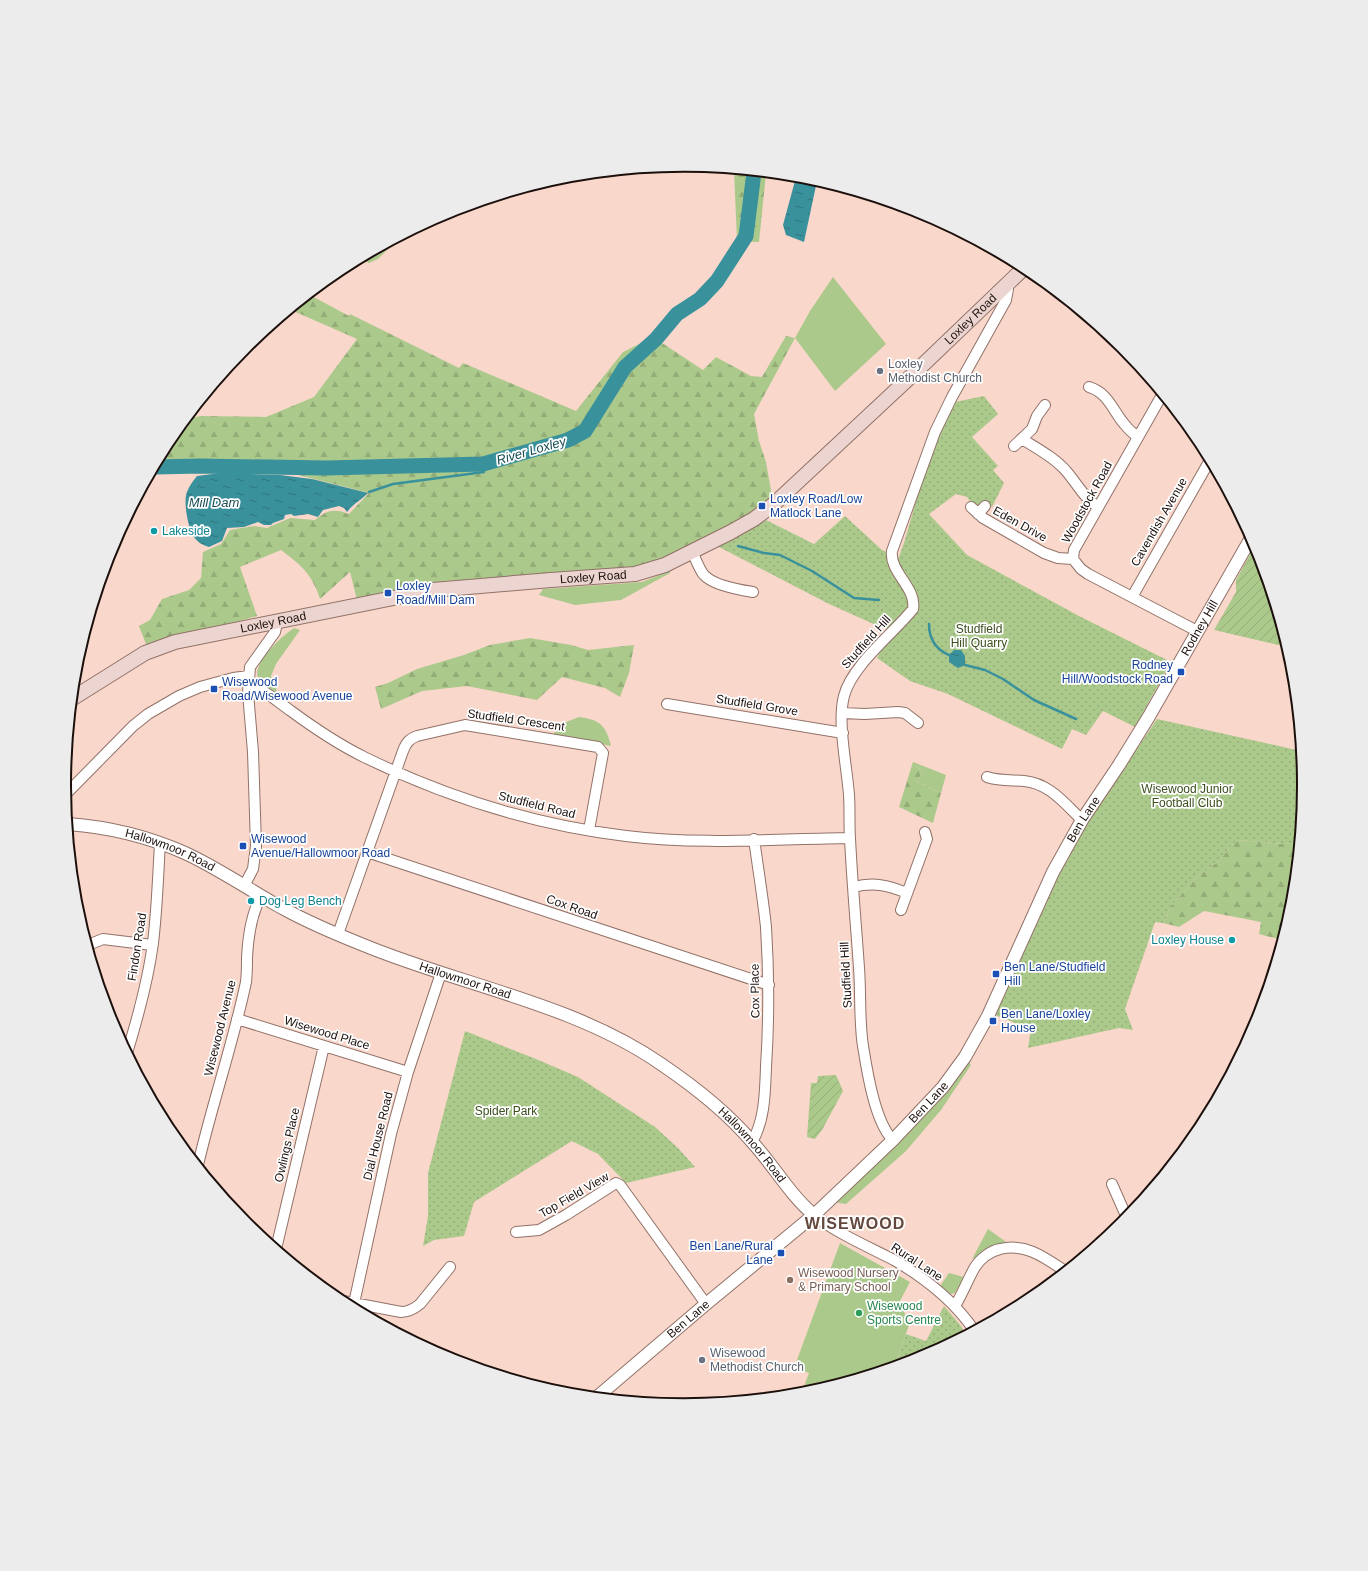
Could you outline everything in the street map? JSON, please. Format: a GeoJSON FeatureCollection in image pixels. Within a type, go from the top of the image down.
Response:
{"type":"FeatureCollection","features":[{"type":"Feature","properties":{"kind":"main road","name":"Loxley Road"},"geometry":{"type":"LineString","coordinates":[[78,695],[125,665],[157,648],[189,639],[277,623],[433,590],[635,574],[665,565],[754,519],[774,504],[1019,273]]}},
{"type":"Feature","properties":{"kind":"street","name":"Studfield Hill"},"geometry":{"type":"LineString","coordinates":[[893,1140],[888,1136],[883,1127],[870,1083],[863,1044],[848,785],[842,712],[844,697],[850,680],[913,609],[914,604],[894,562],[892,551],[935,432],[952,397],[1006,300],[1008,289],[1007,284]]}},
{"type":"Feature","properties":{"kind":"street"},"geometry":{"type":"LineString","coordinates":[[1089,387],[1107,398],[1125,426],[1138,437]]}},
{"type":"Feature","properties":{"kind":"street","name":"Woodstock Road"},"geometry":{"type":"LineString","coordinates":[[1160,399],[1074,550],[1073,558],[1081,570],[1197,631]]}},
{"type":"Feature","properties":{"kind":"street"},"geometry":{"type":"LineString","coordinates":[[1014,446],[1032,428],[1037,416],[1045,405]]}},
{"type":"Feature","properties":{"kind":"street"},"geometry":{"type":"LineString","coordinates":[[1022,439],[1057,462],[1087,499],[1098,507]]}},
{"type":"Feature","properties":{"kind":"street","name":"Cavendish Avenue"},"geometry":{"type":"LineString","coordinates":[[1132,597],[1207,466]]}},
{"type":"Feature","properties":{"kind":"street","name":"Eden Drive"},"geometry":{"type":"LineString","coordinates":[[986,506],[974,510],[1044,553],[1058,558],[1073,558]]}},
{"type":"Feature","properties":{"kind":"street","name":"Rodney Hill"},"geometry":{"type":"LineString","coordinates":[[1148,718],[1247,545]]}},
{"type":"Feature","properties":{"kind":"street"},"geometry":{"type":"LineString","coordinates":[[692,552],[703,574],[710,580],[739,590],[754,592]]}},
{"type":"Feature","properties":{"kind":"street"},"geometry":{"type":"LineString","coordinates":[[244,886],[253,869],[256,846],[255,791],[249,714],[250,667],[275,632],[277,623]]}},
{"type":"Feature","properties":{"kind":"street"},"geometry":{"type":"LineString","coordinates":[[71,789],[133,726],[148,714],[200,687],[242,676],[249,679]]}},
{"type":"Feature","properties":{"kind":"street","name":"Studfield Road"},"geometry":{"type":"LineString","coordinates":[[249,679],[289,710],[337,742],[396,772],[496,809],[555,824],[626,836],[661,839],[850,838]]}},
{"type":"Feature","properties":{"kind":"street","name":"Studfield Grove"},"geometry":{"type":"LineString","coordinates":[[667,704],[843,733]]}},
{"type":"Feature","properties":{"kind":"street"},"geometry":{"type":"LineString","coordinates":[[842,712],[865,714],[906,713],[918,723]]}},
{"type":"Feature","properties":{"kind":"street","name":"Ben Lane"},"geometry":{"type":"LineString","coordinates":[[606,1393],[706,1304],[814,1215],[893,1140],[957,1069],[973,1045],[988,1016],[1053,872],[1082,820],[1119,766],[1148,718]]}},
{"type":"Feature","properties":{"kind":"street","name":"Studfield Crescent"},"geometry":{"type":"LineString","coordinates":[[338,934],[406,743],[411,738],[459,725],[472,725],[598,747],[603,753],[589,830]]}},
{"type":"Feature","properties":{"kind":"street"},"geometry":{"type":"LineString","coordinates":[[987,777],[997,780],[1024,781],[1046,787],[1082,820]]}},
{"type":"Feature","properties":{"kind":"street","name":"Hallowmoor Road"},"geometry":{"type":"LineString","coordinates":[[72,824],[94,826],[126,832],[160,843],[208,864],[260,896],[318,926],[364,945],[441,973],[536,1004],[592,1026],[632,1046],[661,1064],[711,1101],[752,1142],[801,1203],[814,1215]]}},
{"type":"Feature","properties":{"kind":"street"},"geometry":{"type":"LineString","coordinates":[[901,910],[927,839],[925,832]]}},
{"type":"Feature","properties":{"kind":"street","name":"Cox Place"},"geometry":{"type":"LineString","coordinates":[[752,1142],[760,1125],[765,1089],[769,985],[766,925],[754,839]]}},
{"type":"Feature","properties":{"kind":"street","name":"Findon Road"},"geometry":{"type":"LineString","coordinates":[[129,1046],[138,1016],[152,945],[156,914],[160,843]]}},
{"type":"Feature","properties":{"kind":"street","name":"Cox Road"},"geometry":{"type":"LineString","coordinates":[[367,852],[769,985]]}},
{"type":"Feature","properties":{"kind":"street"},"geometry":{"type":"LineString","coordinates":[[853,887],[864,884],[877,884],[889,886],[906,893]]}},
{"type":"Feature","properties":{"kind":"street","name":"Wisewood Avenue"},"geometry":{"type":"LineString","coordinates":[[199,1160],[246,980],[251,922],[254,908],[260,896]]}},
{"type":"Feature","properties":{"kind":"street"},"geometry":{"type":"LineString","coordinates":[[92,943],[103,939],[152,945]]}},
{"type":"Feature","properties":{"kind":"street","name":"Dial House Road"},"geometry":{"type":"LineString","coordinates":[[354,1302],[390,1134],[408,1072],[441,973]]}},
{"type":"Feature","properties":{"kind":"street","name":"Wisewood Place"},"geometry":{"type":"LineString","coordinates":[[237,1019],[408,1072]]}},
{"type":"Feature","properties":{"kind":"street","name":"Owlings Place"},"geometry":{"type":"LineString","coordinates":[[277,1243],[324,1046]]}},
{"type":"Feature","properties":{"kind":"street","name":"Top Field View"},"geometry":{"type":"LineString","coordinates":[[516,1232],[540,1230],[616,1183],[620,1185],[706,1304]]}},
{"type":"Feature","properties":{"kind":"street"},"geometry":{"type":"LineString","coordinates":[[1112,1184],[1124,1212]]}},
{"type":"Feature","properties":{"kind":"street","name":"Rural Lane"},"geometry":{"type":"LineString","coordinates":[[814,1215],[832,1228],[895,1261],[924,1280],[955,1306],[971,1326]]}},
{"type":"Feature","properties":{"kind":"street"},"geometry":{"type":"LineString","coordinates":[[955,1306],[976,1266],[990,1252],[1017,1247],[1024,1248],[1061,1269]]}},
{"type":"Feature","properties":{"kind":"street"},"geometry":{"type":"LineString","coordinates":[[363,1307],[408,1312],[420,1304],[450,1267]]}},
{"type":"Feature","properties":{"kind":"green space"},"geometry":{"type":"Polygon","coordinates":[[[734,175],[766,178],[759,242],[737,241],[734,175]]]}},
{"type":"Feature","properties":{"kind":"green space"},"geometry":{"type":"Polygon","coordinates":[[[387,250],[378,259],[369,263],[367,262],[387,250]]]}},
{"type":"Feature","properties":{"kind":"green space"},"geometry":{"type":"Polygon","coordinates":[[[833,277],[886,344],[835,391],[795,338],[810,311],[833,277]]]}},
{"type":"Feature","properties":{"kind":"green space"},"geometry":{"type":"Polygon","coordinates":[[[314,297],[349,316],[350,314],[459,368],[463,363],[576,411],[623,352],[653,337],[703,370],[716,357],[751,376],[762,377],[786,336],[795,338],[754,414],[759,441],[766,462],[772,496],[753,511],[671,557],[635,569],[546,577],[443,581],[357,600],[350,572],[320,599],[309,576],[294,560],[281,550],[240,567],[257,616],[147,647],[139,626],[150,620],[162,599],[189,590],[201,578],[203,552],[221,544],[230,530],[254,526],[267,528],[290,518],[315,520],[323,514],[331,511],[339,511],[349,514],[369,493],[279,470],[206,469],[177,473],[159,469],[194,417],[201,416],[266,417],[314,397],[357,339],[296,312],[314,297]]]}},
{"type":"Feature","properties":{"kind":"green space","name":"Studfield Hill Quarry"},"geometry":{"type":"Polygon","coordinates":[[[984,396],[998,414],[972,437],[998,466],[993,470],[1004,483],[992,507],[984,501],[978,505],[970,501],[967,497],[956,494],[929,514],[967,555],[1079,616],[1171,662],[1135,727],[1103,711],[1086,735],[1072,729],[1062,749],[948,694],[910,681],[877,658],[881,650],[917,608],[917,600],[897,562],[927,463],[951,405],[955,402],[984,396]]]}},
{"type":"Feature","properties":{"kind":"green space"},"geometry":{"type":"Polygon","coordinates":[[[845,516],[882,550],[889,553],[909,600],[904,612],[887,630],[829,604],[717,546],[766,520],[814,544],[845,516]]]}},
{"type":"Feature","properties":{"kind":"green space"},"geometry":{"type":"Polygon","coordinates":[[[1251,553],[1264,588],[1280,645],[1214,630],[1236,592],[1236,580],[1251,553]]]}},
{"type":"Feature","properties":{"kind":"green space"},"geometry":{"type":"Polygon","coordinates":[[[670,571],[670,573],[621,600],[575,605],[539,595],[543,589],[642,582],[670,571]]]}},
{"type":"Feature","properties":{"kind":"green space"},"geometry":{"type":"Polygon","coordinates":[[[294,628],[300,630],[276,664],[271,676],[277,691],[274,693],[260,683],[257,672],[264,657],[276,643],[294,628]]]}},
{"type":"Feature","properties":{"kind":"green space"},"geometry":{"type":"Polygon","coordinates":[[[530,638],[571,645],[588,650],[634,645],[629,673],[620,697],[605,688],[562,677],[537,700],[467,686],[422,691],[381,709],[375,687],[388,683],[417,669],[464,655],[490,645],[530,638]]]}},
{"type":"Feature","properties":{"kind":"green space"},"geometry":{"type":"Polygon","coordinates":[[[579,717],[592,720],[601,725],[607,733],[611,746],[553,734],[566,722],[579,717]]]}},
{"type":"Feature","properties":{"kind":"green space","name":"Wisewood Junior Football Club"},"geometry":{"type":"Polygon","coordinates":[[[1157,719],[1296,750],[1297,786],[1294,843],[1285,844],[1238,840],[1219,861],[1198,876],[1170,907],[1167,917],[1163,923],[1155,922],[1125,1009],[1133,1030],[1119,1028],[1028,1048],[1031,1029],[995,1015],[1058,875],[1079,835],[1157,719]]]}},
{"type":"Feature","properties":{"kind":"green space"},"geometry":{"type":"Polygon","coordinates":[[[913,762],[946,775],[941,793],[917,782],[923,770],[912,765],[913,762]]]}},
{"type":"Feature","properties":{"kind":"green space"},"geometry":{"type":"Polygon","coordinates":[[[912,765],[923,770],[917,782],[941,793],[933,823],[899,807],[912,765]]]}},
{"type":"Feature","properties":{"kind":"green space"},"geometry":{"type":"Polygon","coordinates":[[[1238,840],[1285,844],[1294,843],[1292,866],[1277,939],[1259,934],[1261,922],[1204,911],[1179,927],[1163,923],[1167,917],[1170,907],[1198,876],[1219,861],[1238,840]]]}},
{"type":"Feature","properties":{"kind":"green space","name":"Spider Park"},"geometry":{"type":"Polygon","coordinates":[[[465,1031],[578,1077],[655,1127],[678,1148],[695,1167],[626,1183],[598,1154],[572,1141],[474,1202],[464,1236],[434,1240],[423,1246],[428,1216],[428,1173],[465,1031]]]}},
{"type":"Feature","properties":{"kind":"green space"},"geometry":{"type":"Polygon","coordinates":[[[967,1059],[971,1065],[941,1110],[906,1151],[846,1204],[833,1202],[967,1059]]]}},
{"type":"Feature","properties":{"kind":"green space"},"geometry":{"type":"Polygon","coordinates":[[[836,1075],[843,1091],[822,1130],[815,1139],[807,1137],[811,1083],[817,1083],[818,1076],[836,1075]]]}},
{"type":"Feature","properties":{"kind":"green space"},"geometry":{"type":"Polygon","coordinates":[[[988,1229],[1009,1244],[983,1253],[972,1259],[988,1229]]]}},
{"type":"Feature","properties":{"kind":"green space","name":"Wisewood Sports Centre"},"geometry":{"type":"Polygon","coordinates":[[[840,1243],[910,1282],[900,1301],[909,1325],[897,1360],[843,1378],[804,1387],[809,1373],[794,1368],[840,1243]]]}},
{"type":"Feature","properties":{"kind":"green space"},"geometry":{"type":"Polygon","coordinates":[[[949,1273],[964,1277],[955,1293],[951,1294],[940,1286],[949,1273]]]}},
{"type":"Feature","properties":{"kind":"green space"},"geometry":{"type":"Polygon","coordinates":[[[944,1306],[961,1326],[963,1331],[919,1352],[897,1360],[906,1334],[926,1341],[944,1306]]]}},
{"type":"Feature","properties":{"kind":"water"},"geometry":{"type":"Polygon","coordinates":[[[794,183],[816,187],[804,242],[786,235],[783,225],[794,183]]]}},
{"type":"Feature","properties":{"kind":"water","name":"Mill Dam"},"geometry":{"type":"Polygon","coordinates":[[[220,473],[280,475],[312,479],[368,493],[347,512],[344,508],[339,506],[323,510],[318,517],[308,514],[294,516],[291,514],[285,515],[284,519],[271,525],[264,525],[258,522],[244,527],[227,528],[222,541],[209,547],[199,542],[192,533],[187,515],[186,496],[189,488],[197,476],[220,473]]]}},
{"type":"Feature","properties":{"kind":"water"},"geometry":{"type":"Polygon","coordinates":[[[954,650],[961,650],[965,656],[965,665],[958,668],[949,662],[949,655],[954,650]]]}},
{"type":"Feature","properties":{"kind":"waterway","name":"River Loxley"},"geometry":{"type":"LineString","coordinates":[[160,467],[327,468],[483,464],[568,440],[585,431],[625,367],[656,339],[677,314],[700,299],[717,281],[746,236],[753,177]]}},
{"type":"Feature","properties":{"kind":"waterway"},"geometry":{"type":"LineString","coordinates":[[369,492],[393,484],[484,472],[483,464]]}},
{"type":"Feature","properties":{"kind":"waterway","name":"River Loxley"},"geometry":{"type":"LineString","coordinates":[[196,466],[196,472]]}},
{"type":"Feature","properties":{"kind":"waterway"},"geometry":{"type":"LineString","coordinates":[[738,546],[764,553],[780,555],[812,571],[854,598],[879,600]]}},
{"type":"Feature","properties":{"kind":"waterway"},"geometry":{"type":"LineString","coordinates":[[929,624],[930,634],[934,643],[940,650],[949,655]]}},
{"type":"Feature","properties":{"kind":"waterway"},"geometry":{"type":"LineString","coordinates":[[965,665],[985,670],[1003,679],[1034,700],[1076,719]]}},
{"type":"Feature","properties":{"kind":"place","name":"Loxley Methodist Church"},"geometry":{"type":"Point","coordinates":[880,371]}},
{"type":"Feature","properties":{"kind":"place","name":"Loxley Road/Low Matlock Lane"},"geometry":{"type":"Point","coordinates":[762,506]}},
{"type":"Feature","properties":{"kind":"place","name":"Lakeside"},"geometry":{"type":"Point","coordinates":[154,531]}},
{"type":"Feature","properties":{"kind":"place","name":"Loxley Road/Mill Dam"},"geometry":{"type":"Point","coordinates":[388,593]}},
{"type":"Feature","properties":{"kind":"place","name":"Rodney Hill/Woodstock Road"},"geometry":{"type":"Point","coordinates":[1181,672]}},
{"type":"Feature","properties":{"kind":"place","name":"Wisewood Road/Wisewood Avenue"},"geometry":{"type":"Point","coordinates":[214,689]}},
{"type":"Feature","properties":{"kind":"place","name":"Wisewood Avenue/Hallowmoor Road"},"geometry":{"type":"Point","coordinates":[243,846]}},
{"type":"Feature","properties":{"kind":"place","name":"Dog Leg Bench"},"geometry":{"type":"Point","coordinates":[251,901]}},
{"type":"Feature","properties":{"kind":"place","name":"Loxley House"},"geometry":{"type":"Point","coordinates":[1232,940]}},
{"type":"Feature","properties":{"kind":"place","name":"Ben Lane/Studfield Hill"},"geometry":{"type":"Point","coordinates":[996,974]}},
{"type":"Feature","properties":{"kind":"place","name":"Ben Lane/Loxley House"},"geometry":{"type":"Point","coordinates":[993,1021]}},
{"type":"Feature","properties":{"kind":"place","name":"Ben Lane/Rural Lane"},"geometry":{"type":"Point","coordinates":[781,1253]}},
{"type":"Feature","properties":{"kind":"place","name":"Wisewood Nursery & Primary School"},"geometry":{"type":"Point","coordinates":[790,1280]}},
{"type":"Feature","properties":{"kind":"place","name":"Wisewood Sports Centre"},"geometry":{"type":"Point","coordinates":[859,1313]}},
{"type":"Feature","properties":{"kind":"place","name":"Wisewood Methodist Church"},"geometry":{"type":"Point","coordinates":[702,1360]}},
{"type":"Feature","properties":{"kind":"district","name":"WISEWOOD"},"geometry":{"type":"Point","coordinates":[855,1223]}}]}
